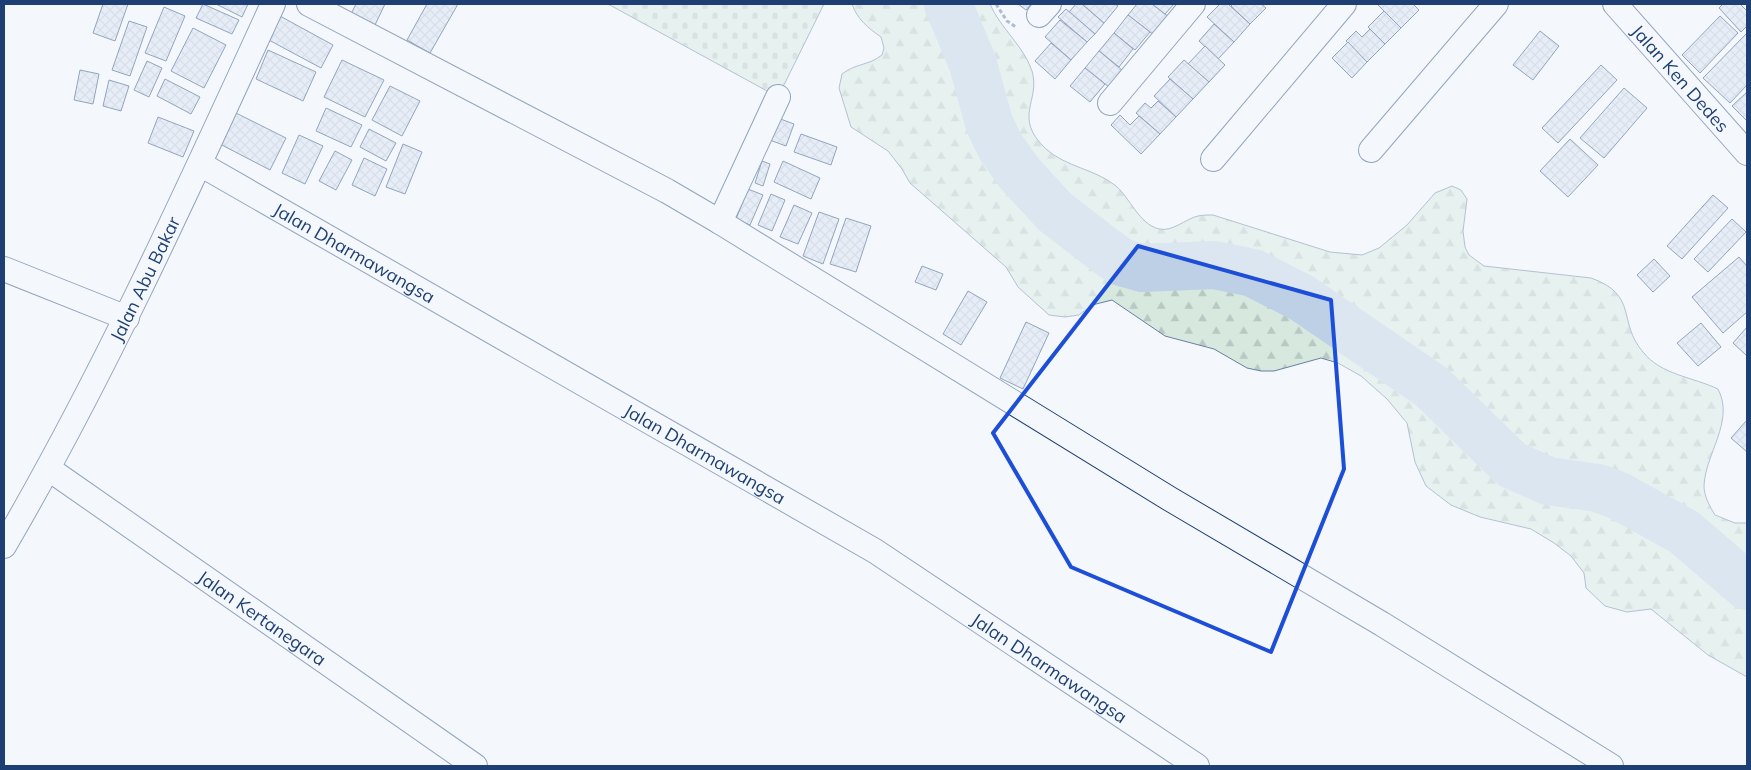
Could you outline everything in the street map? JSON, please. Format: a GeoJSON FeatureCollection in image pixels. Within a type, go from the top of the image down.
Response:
{"type":"FeatureCollection","features":[{"type":"Feature","properties":{"kind":"street","name":"Jalan Abu Bakar"},"geometry":{"type":"LineString","coordinates":[[4,546],[49,469],[127,318],[273,4]]}},
{"type":"Feature","properties":{"kind":"street"},"geometry":{"type":"LineString","coordinates":[[309,4],[666,191],[720,222],[1170,500],[1382,624],[1611,766]]}},
{"type":"Feature","properties":{"kind":"street"},"geometry":{"type":"LineString","coordinates":[[1110,103],[1192,4]]}},
{"type":"Feature","properties":{"kind":"street"},"geometry":{"type":"LineString","coordinates":[[1213,159],[1344,4]]}},
{"type":"Feature","properties":{"kind":"street"},"geometry":{"type":"LineString","coordinates":[[1371,150],[1496,4]]}},
{"type":"Feature","properties":{"kind":"street","name":"Jalan Ken Dedes"},"geometry":{"type":"LineString","coordinates":[[1615,4],[1747,153]]}},
{"type":"Feature","properties":{"kind":"street"},"geometry":{"type":"LineString","coordinates":[[720,222],[778,97]]}},
{"type":"Feature","properties":{"kind":"street","name":"Jalan Dharmawangsa"},"geometry":{"type":"LineString","coordinates":[[200,164],[875,551],[1197,766]]}},
{"type":"Feature","properties":{"kind":"street"},"geometry":{"type":"LineString","coordinates":[[4,268],[127,318]]}},
{"type":"Feature","properties":{"kind":"street","name":"Jalan Kertanegara"},"geometry":{"type":"LineString","coordinates":[[49,469],[475,766]]}},
{"type":"Feature","properties":{"kind":"highlighted area"},"geometry":{"type":"Polygon","coordinates":[[[1138,246],[1331,300],[1344,469],[1271,652],[1071,567],[993,433],[1138,246]]]}},
{"type":"Feature","properties":{"kind":"green space"},"geometry":{"type":"Polygon","coordinates":[[[608,4],[824,4],[778,97],[608,4]]]}},
{"type":"Feature","properties":{"kind":"green space"},"geometry":{"type":"Polygon","coordinates":[[[852,4],[990,4],[994,13],[1023,53],[1032,71],[1034,82],[1029,118],[1036,138],[1046,149],[1062,160],[1108,180],[1121,191],[1146,222],[1159,229],[1169,229],[1198,216],[1213,215],[1330,252],[1362,255],[1379,248],[1407,225],[1435,193],[1452,186],[1461,190],[1467,199],[1463,231],[1465,247],[1469,255],[1484,266],[1591,278],[1606,285],[1622,301],[1635,341],[1650,360],[1668,371],[1718,389],[1723,413],[1718,438],[1706,474],[1704,490],[1715,515],[1735,523],[1747,523],[1747,677],[1708,655],[1651,609],[1627,612],[1605,606],[1586,588],[1584,573],[1571,556],[1531,529],[1480,517],[1451,505],[1426,486],[1415,462],[1407,423],[1387,399],[1361,376],[1338,363],[1321,358],[1274,371],[1247,368],[1214,349],[1165,336],[1112,300],[1092,305],[1079,315],[1065,317],[1049,315],[1018,287],[1006,267],[910,183],[888,151],[851,127],[839,88],[842,74],[847,70],[877,59],[882,55],[884,48],[881,37],[864,23],[852,4]]]}},
{"type":"Feature","properties":{"kind":"building"},"geometry":{"type":"Polygon","coordinates":[[[103,4],[128,4],[115,41],[93,33],[103,4]]]}},
{"type":"Feature","properties":{"kind":"building"},"geometry":{"type":"Polygon","coordinates":[[[203,4],[239,20],[232,34],[196,18],[203,4]]]}},
{"type":"Feature","properties":{"kind":"building"},"geometry":{"type":"Polygon","coordinates":[[[216,4],[248,4],[242,17],[216,4]]]}},
{"type":"Feature","properties":{"kind":"building"},"geometry":{"type":"Polygon","coordinates":[[[356,4],[385,4],[374,27],[350,16],[356,4]]]}},
{"type":"Feature","properties":{"kind":"building"},"geometry":{"type":"Polygon","coordinates":[[[427,4],[458,4],[430,53],[407,40],[427,4]]]}},
{"type":"Feature","properties":{"kind":"building"},"geometry":{"type":"Polygon","coordinates":[[[1018,4],[1031,4],[1026,10],[1018,4]]]}},
{"type":"Feature","properties":{"kind":"building"},"geometry":{"type":"Polygon","coordinates":[[[1076,4],[1082,4],[1104,23],[1095,34],[1069,12],[1076,4]]]}},
{"type":"Feature","properties":{"kind":"building"},"geometry":{"type":"Polygon","coordinates":[[[1082,4],[1115,4],[1118,6],[1104,23],[1082,4]]]}},
{"type":"Feature","properties":{"kind":"building"},"geometry":{"type":"Polygon","coordinates":[[[1137,4],[1152,4],[1169,17],[1154,35],[1128,15],[1137,4]]]}},
{"type":"Feature","properties":{"kind":"building"},"geometry":{"type":"Polygon","coordinates":[[[1152,4],[1174,4],[1165,14],[1152,4]]]}},
{"type":"Feature","properties":{"kind":"building"},"geometry":{"type":"Polygon","coordinates":[[[1220,4],[1228,4],[1250,24],[1234,42],[1207,17],[1220,4]]]}},
{"type":"Feature","properties":{"kind":"building"},"geometry":{"type":"Polygon","coordinates":[[[1233,4],[1261,4],[1266,8],[1250,24],[1231,6],[1233,4]]]}},
{"type":"Feature","properties":{"kind":"building"},"geometry":{"type":"Polygon","coordinates":[[[1413,4],[1419,10],[1401,28],[1378,5],[1413,4]]]}},
{"type":"Feature","properties":{"kind":"building"},"geometry":{"type":"Polygon","coordinates":[[[1723,4],[1740,4],[1747,11],[1747,26],[1741,32],[1719,8],[1723,4]]]}},
{"type":"Feature","properties":{"kind":"building"},"geometry":{"type":"Polygon","coordinates":[[[164,7],[185,16],[166,61],[145,53],[164,7]]]}},
{"type":"Feature","properties":{"kind":"building"},"geometry":{"type":"Polygon","coordinates":[[[1066,9],[1095,34],[1087,42],[1058,17],[1066,9]]]}},
{"type":"Feature","properties":{"kind":"building"},"geometry":{"type":"Polygon","coordinates":[[[1384,11],[1401,28],[1385,44],[1368,27],[1384,11]]]}},
{"type":"Feature","properties":{"kind":"building"},"geometry":{"type":"Polygon","coordinates":[[[1128,15],[1150,32],[1135,50],[1114,33],[1128,15]]]}},
{"type":"Feature","properties":{"kind":"building"},"geometry":{"type":"Polygon","coordinates":[[[280,16],[333,45],[321,68],[267,39],[280,16]]]}},
{"type":"Feature","properties":{"kind":"building"},"geometry":{"type":"Polygon","coordinates":[[[1720,16],[1738,33],[1700,73],[1682,55],[1720,16]]]}},
{"type":"Feature","properties":{"kind":"building"},"geometry":{"type":"Polygon","coordinates":[[[1060,20],[1087,42],[1071,60],[1045,37],[1060,20]]]}},
{"type":"Feature","properties":{"kind":"building"},"geometry":{"type":"Polygon","coordinates":[[[129,21],[147,27],[130,76],[112,70],[129,21]]]}},
{"type":"Feature","properties":{"kind":"building"},"geometry":{"type":"Polygon","coordinates":[[[1214,24],[1234,42],[1218,59],[1199,41],[1214,24]]]}},
{"type":"Feature","properties":{"kind":"building"},"geometry":{"type":"Polygon","coordinates":[[[193,28],[226,45],[204,88],[171,71],[193,28]]]}},
{"type":"Feature","properties":{"kind":"building"},"geometry":{"type":"Polygon","coordinates":[[[1370,29],[1385,44],[1367,62],[1346,41],[1356,31],[1362,37],[1370,29]]]}},
{"type":"Feature","properties":{"kind":"building"},"geometry":{"type":"Polygon","coordinates":[[[1540,31],[1559,46],[1533,80],[1513,65],[1540,31]]]}},
{"type":"Feature","properties":{"kind":"building"},"geometry":{"type":"Polygon","coordinates":[[[1114,33],[1133,49],[1119,67],[1099,51],[1114,33]]]}},
{"type":"Feature","properties":{"kind":"building"},"geometry":{"type":"Polygon","coordinates":[[[1747,33],[1747,85],[1730,103],[1703,78],[1747,33]]]}},
{"type":"Feature","properties":{"kind":"building"},"geometry":{"type":"Polygon","coordinates":[[[1348,42],[1367,62],[1352,78],[1332,58],[1348,42]]]}},
{"type":"Feature","properties":{"kind":"building"},"geometry":{"type":"Polygon","coordinates":[[[1051,43],[1071,60],[1055,79],[1035,61],[1051,43]]]}},
{"type":"Feature","properties":{"kind":"building"},"geometry":{"type":"Polygon","coordinates":[[[1205,46],[1225,65],[1209,82],[1188,64],[1205,46]]]}},
{"type":"Feature","properties":{"kind":"building"},"geometry":{"type":"Polygon","coordinates":[[[268,50],[316,72],[303,101],[256,79],[268,50]]]}},
{"type":"Feature","properties":{"kind":"building"},"geometry":{"type":"Polygon","coordinates":[[[1099,51],[1122,70],[1109,87],[1085,68],[1099,51]]]}},
{"type":"Feature","properties":{"kind":"building"},"geometry":{"type":"Polygon","coordinates":[[[342,60],[384,80],[365,117],[324,97],[342,60]]]}},
{"type":"Feature","properties":{"kind":"building"},"geometry":{"type":"Polygon","coordinates":[[[1184,60],[1209,82],[1193,99],[1168,77],[1184,60]]]}},
{"type":"Feature","properties":{"kind":"building"},"geometry":{"type":"Polygon","coordinates":[[[147,61],[162,68],[149,97],[134,90],[147,61]]]}},
{"type":"Feature","properties":{"kind":"building"},"geometry":{"type":"Polygon","coordinates":[[[1601,65],[1617,80],[1558,143],[1542,128],[1601,65]]]}},
{"type":"Feature","properties":{"kind":"building"},"geometry":{"type":"Polygon","coordinates":[[[1085,68],[1105,84],[1090,102],[1070,86],[1085,68]]]}},
{"type":"Feature","properties":{"kind":"building"},"geometry":{"type":"Polygon","coordinates":[[[80,70],[99,74],[93,104],[74,100],[80,70]]]}},
{"type":"Feature","properties":{"kind":"building"},"geometry":{"type":"Polygon","coordinates":[[[165,79],[200,97],[191,114],[157,96],[165,79]]]}},
{"type":"Feature","properties":{"kind":"building"},"geometry":{"type":"Polygon","coordinates":[[[1170,79],[1193,99],[1176,117],[1154,96],[1170,79]]]}},
{"type":"Feature","properties":{"kind":"building"},"geometry":{"type":"Polygon","coordinates":[[[109,80],[129,86],[121,111],[103,106],[109,80]]]}},
{"type":"Feature","properties":{"kind":"building"},"geometry":{"type":"Polygon","coordinates":[[[390,86],[420,101],[402,136],[372,120],[390,86]]]}},
{"type":"Feature","properties":{"kind":"building"},"geometry":{"type":"Polygon","coordinates":[[[1624,88],[1647,108],[1604,158],[1580,138],[1624,88]]]}},
{"type":"Feature","properties":{"kind":"building"},"geometry":{"type":"Polygon","coordinates":[[[1747,92],[1747,119],[1746,120],[1732,106],[1747,92]]]}},
{"type":"Feature","properties":{"kind":"building"},"geometry":{"type":"Polygon","coordinates":[[[1158,101],[1176,117],[1160,134],[1136,113],[1145,103],[1151,108],[1158,101]]]}},
{"type":"Feature","properties":{"kind":"building"},"geometry":{"type":"Polygon","coordinates":[[[326,108],[362,125],[351,147],[316,131],[326,108]]]}},
{"type":"Feature","properties":{"kind":"building"},"geometry":{"type":"Polygon","coordinates":[[[234,112],[286,138],[270,170],[218,143],[234,112]]]}},
{"type":"Feature","properties":{"kind":"building"},"geometry":{"type":"Polygon","coordinates":[[[1120,115],[1130,125],[1139,116],[1160,134],[1141,154],[1111,125],[1120,115]]]}},
{"type":"Feature","properties":{"kind":"building"},"geometry":{"type":"Polygon","coordinates":[[[158,117],[194,131],[183,157],[148,143],[158,117]]]}},
{"type":"Feature","properties":{"kind":"building"},"geometry":{"type":"Polygon","coordinates":[[[775,117],[794,124],[786,146],[767,139],[775,117]]]}},
{"type":"Feature","properties":{"kind":"building"},"geometry":{"type":"Polygon","coordinates":[[[369,129],[396,143],[386,161],[360,147],[369,129]]]}},
{"type":"Feature","properties":{"kind":"building"},"geometry":{"type":"Polygon","coordinates":[[[801,134],[837,147],[831,165],[794,152],[801,134]]]}},
{"type":"Feature","properties":{"kind":"building"},"geometry":{"type":"Polygon","coordinates":[[[299,135],[323,146],[305,184],[282,173],[299,135]]]}},
{"type":"Feature","properties":{"kind":"building"},"geometry":{"type":"Polygon","coordinates":[[[1570,139],[1598,165],[1568,197],[1540,171],[1570,139]]]}},
{"type":"Feature","properties":{"kind":"building"},"geometry":{"type":"Polygon","coordinates":[[[403,144],[422,152],[405,194],[386,187],[403,144]]]}},
{"type":"Feature","properties":{"kind":"building"},"geometry":{"type":"Polygon","coordinates":[[[335,151],[352,160],[336,190],[319,181],[335,151]]]}},
{"type":"Feature","properties":{"kind":"building"},"geometry":{"type":"Polygon","coordinates":[[[364,158],[387,169],[375,196],[352,185],[364,158]]]}},
{"type":"Feature","properties":{"kind":"building"},"geometry":{"type":"Polygon","coordinates":[[[762,161],[770,164],[763,186],[755,183],[762,161]]]}},
{"type":"Feature","properties":{"kind":"building"},"geometry":{"type":"Polygon","coordinates":[[[783,161],[820,178],[811,199],[774,182],[783,161]]]}},
{"type":"Feature","properties":{"kind":"building"},"geometry":{"type":"Polygon","coordinates":[[[748,189],[763,195],[750,225],[736,219],[748,189]]]}},
{"type":"Feature","properties":{"kind":"building"},"geometry":{"type":"Polygon","coordinates":[[[771,194],[785,200],[772,231],[758,225],[771,194]]]}},
{"type":"Feature","properties":{"kind":"building"},"geometry":{"type":"Polygon","coordinates":[[[1713,195],[1728,208],[1682,259],[1667,246],[1713,195]]]}},
{"type":"Feature","properties":{"kind":"building"},"geometry":{"type":"Polygon","coordinates":[[[794,205],[812,213],[798,244],[780,237],[794,205]]]}},
{"type":"Feature","properties":{"kind":"building"},"geometry":{"type":"Polygon","coordinates":[[[819,212],[839,219],[823,264],[803,256],[819,212]]]}},
{"type":"Feature","properties":{"kind":"building"},"geometry":{"type":"Polygon","coordinates":[[[846,218],[871,226],[856,272],[830,264],[846,218]]]}},
{"type":"Feature","properties":{"kind":"building"},"geometry":{"type":"Polygon","coordinates":[[[1732,219],[1746,232],[1708,272],[1694,259],[1732,219]]]}},
{"type":"Feature","properties":{"kind":"building"},"geometry":{"type":"Polygon","coordinates":[[[1739,257],[1747,266],[1747,312],[1723,333],[1692,297],[1739,257]]]}},
{"type":"Feature","properties":{"kind":"building"},"geometry":{"type":"Polygon","coordinates":[[[1654,259],[1670,276],[1653,292],[1637,275],[1654,259]]]}},
{"type":"Feature","properties":{"kind":"building"},"geometry":{"type":"Polygon","coordinates":[[[922,266],[943,274],[936,290],[915,282],[922,266]]]}},
{"type":"Feature","properties":{"kind":"building"},"geometry":{"type":"Polygon","coordinates":[[[968,291],[987,302],[961,345],[943,334],[968,291]]]}},
{"type":"Feature","properties":{"kind":"building"},"geometry":{"type":"Polygon","coordinates":[[[1026,322],[1049,333],[1023,389],[1000,378],[1026,322]]]}},
{"type":"Feature","properties":{"kind":"building"},"geometry":{"type":"Polygon","coordinates":[[[1701,323],[1721,347],[1698,366],[1677,343],[1701,323]]]}},
{"type":"Feature","properties":{"kind":"building"},"geometry":{"type":"Polygon","coordinates":[[[1747,327],[1747,356],[1733,343],[1747,327]]]}},
{"type":"Feature","properties":{"kind":"building"},"geometry":{"type":"Polygon","coordinates":[[[1747,420],[1747,452],[1731,438],[1747,420]]]}},
{"type":"Feature","properties":{"kind":"waterway"},"geometry":{"type":"LineString","coordinates":[[948,4],[973,64],[989,123],[1000,146],[1020,174],[1055,212],[1103,249],[1121,262],[1142,268],[1214,265],[1253,273],[1302,298],[1432,387],[1512,465],[1548,481],[1598,488],[1619,496],[1684,532],[1747,586]]}}]}
